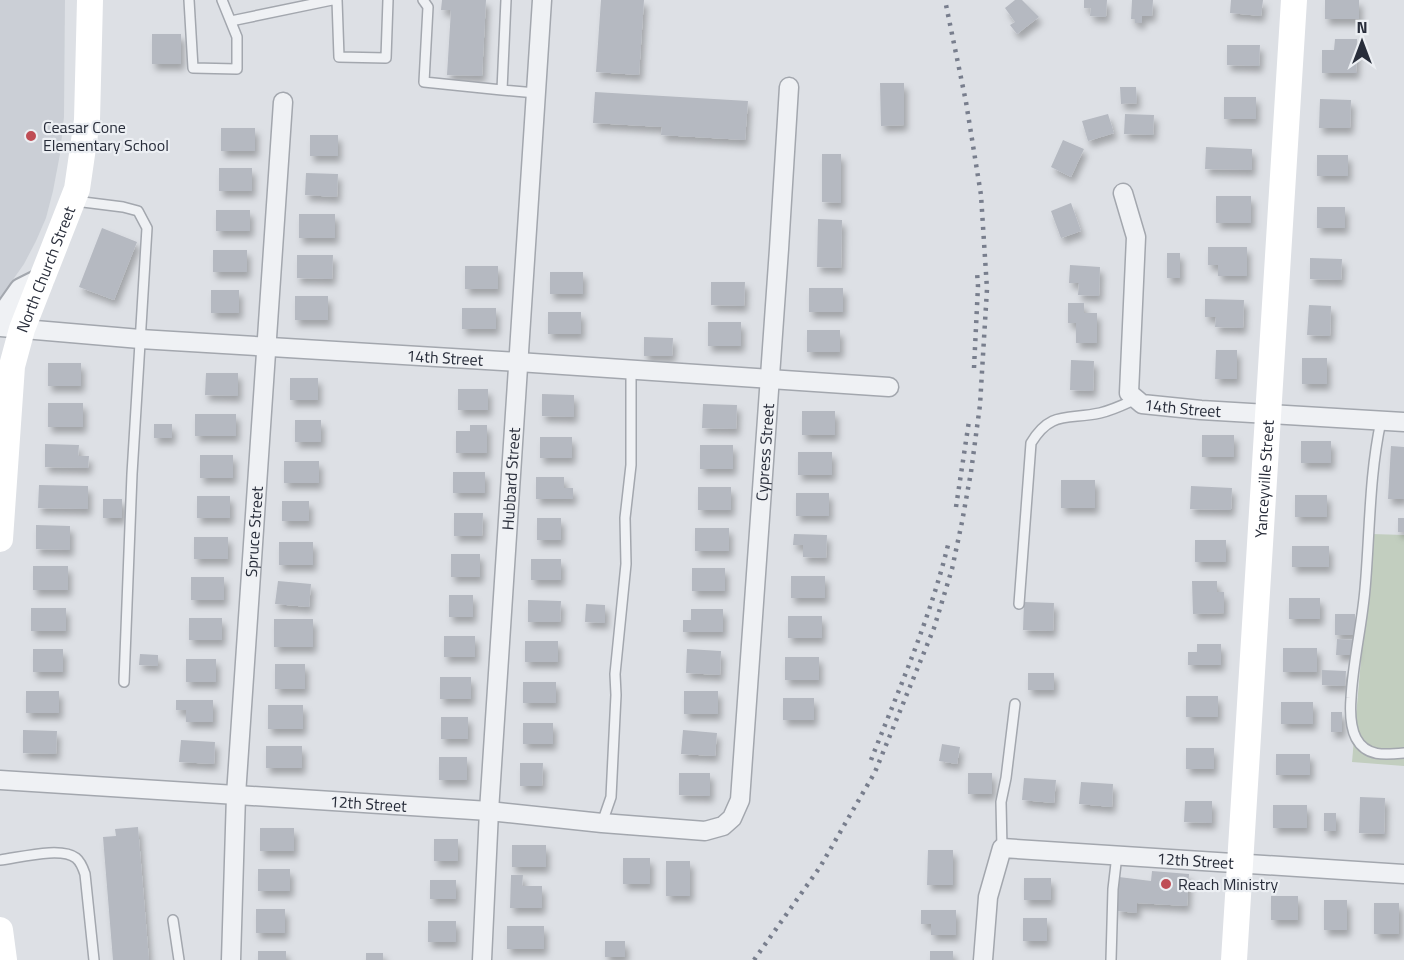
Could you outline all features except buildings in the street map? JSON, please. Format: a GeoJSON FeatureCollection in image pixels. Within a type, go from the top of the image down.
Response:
{"type":"FeatureCollection","features":[{"type":"Feature","properties":{"kind":"main road","name":"North Church Street"},"geometry":{"type":"LineString","coordinates":[[0,539],[2,483],[12,366],[7,325],[41,280],[74,201],[87,120],[90,0]]}},
{"type":"Feature","properties":{"kind":"main road","name":"Yanceyville Street"},"geometry":{"type":"LineString","coordinates":[[1234,960],[1294,0]]}},
{"type":"Feature","properties":{"kind":"main road"},"geometry":{"type":"LineString","coordinates":[[0,930],[4,960]]}},
{"type":"Feature","properties":{"kind":"street","name":"Hubbard Street"},"geometry":{"type":"LineString","coordinates":[[482,960],[489,812],[542,0]]}},
{"type":"Feature","properties":{"kind":"street","name":"Cypress Street"},"geometry":{"type":"LineString","coordinates":[[732,818],[740,800],[789,87]]}},
{"type":"Feature","properties":{"kind":"street","name":"Spruce Street"},"geometry":{"type":"LineString","coordinates":[[231,960],[236,795],[283,102]]}},
{"type":"Feature","properties":{"kind":"street","name":"14th Street"},"geometry":{"type":"LineString","coordinates":[[1123,193],[1136,237],[1129,393],[1142,404],[1201,410],[1404,422]]}},
{"type":"Feature","properties":{"kind":"street","name":"14th Street"},"geometry":{"type":"LineString","coordinates":[[7,325],[140,339],[889,387]]}},
{"type":"Feature","properties":{"kind":"street","name":"12th Street"},"geometry":{"type":"LineString","coordinates":[[0,780],[489,812],[705,831],[723,826],[732,818]]}},
{"type":"Feature","properties":{"kind":"street","name":"12th Street"},"geometry":{"type":"LineString","coordinates":[[999,856],[1117,854],[1404,874]]}},
{"type":"Feature","properties":{"kind":"street"},"geometry":{"type":"LineString","coordinates":[[983,960],[988,897],[999,856]]}},
{"type":"Feature","properties":{"kind":"lane"},"geometry":{"type":"LineString","coordinates":[[189,0],[193,68],[237,69],[237,37],[222,0]]}},
{"type":"Feature","properties":{"kind":"lane"},"geometry":{"type":"LineString","coordinates":[[231,21],[332,0]]}},
{"type":"Feature","properties":{"kind":"lane"},"geometry":{"type":"LineString","coordinates":[[337,0],[339,57],[386,58],[388,0]]}},
{"type":"Feature","properties":{"kind":"lane"},"geometry":{"type":"LineString","coordinates":[[423,0],[428,7],[424,82],[536,93]]}},
{"type":"Feature","properties":{"kind":"lane"},"geometry":{"type":"LineString","coordinates":[[502,90],[506,0]]}},
{"type":"Feature","properties":{"kind":"lane"},"geometry":{"type":"LineString","coordinates":[[74,201],[123,207],[138,212],[147,228],[124,682]]}},
{"type":"Feature","properties":{"kind":"lane"},"geometry":{"type":"LineString","coordinates":[[602,823],[611,797],[615,674],[626,564],[625,518],[631,465],[631,369]]}},
{"type":"Feature","properties":{"kind":"lane"},"geometry":{"type":"LineString","coordinates":[[1019,604],[1031,443],[1040,429],[1050,421],[1101,412],[1136,399]]}},
{"type":"Feature","properties":{"kind":"lane"},"geometry":{"type":"LineString","coordinates":[[1381,421],[1374,458],[1365,593],[1352,684],[1351,718],[1352,729],[1363,748],[1373,753],[1404,753]]}},
{"type":"Feature","properties":{"kind":"lane"},"geometry":{"type":"LineString","coordinates":[[999,856],[1001,802],[1015,704]]}},
{"type":"Feature","properties":{"kind":"lane"},"geometry":{"type":"LineString","coordinates":[[0,860],[63,852],[75,857],[85,874],[94,960]]}},
{"type":"Feature","properties":{"kind":"lane"},"geometry":{"type":"LineString","coordinates":[[1111,960],[1113,889],[1117,854]]}},
{"type":"Feature","properties":{"kind":"lane"},"geometry":{"type":"LineString","coordinates":[[173,920],[179,960]]}},
{"type":"Feature","properties":{"kind":"shaded area","name":"Ceasar Cone Elementary School"},"geometry":{"type":"Polygon","coordinates":[[[0,0],[65,0],[64,117],[53,191],[46,218],[36,241],[24,264],[0,298],[0,0]]]}},
{"type":"Feature","properties":{"kind":"green space"},"geometry":{"type":"Polygon","coordinates":[[[1372,534],[1404,535],[1404,766],[1352,762],[1372,534]]]}},
{"type":"Feature","properties":{"kind":"railway"},"geometry":{"type":"LineString","coordinates":[[754,960],[820,867],[875,772],[934,628],[952,569],[962,522],[980,405],[987,289],[981,195],[966,102],[945,0]]}},
{"type":"Feature","properties":{"kind":"railway"},"geometry":{"type":"LineString","coordinates":[[974,368],[977,272]]}},
{"type":"Feature","properties":{"kind":"railway"},"geometry":{"type":"LineString","coordinates":[[956,507],[969,421]]}},
{"type":"Feature","properties":{"kind":"railway"},"geometry":{"type":"LineString","coordinates":[[871,760],[923,627],[948,545]]}},
{"type":"Feature","properties":{"kind":"place","name":"Ceasar Cone Elementary School"},"geometry":{"type":"Point","coordinates":[31,136]}},
{"type":"Feature","properties":{"kind":"place","name":"Reach Ministry"},"geometry":{"type":"Point","coordinates":[1166,884]}}]}
